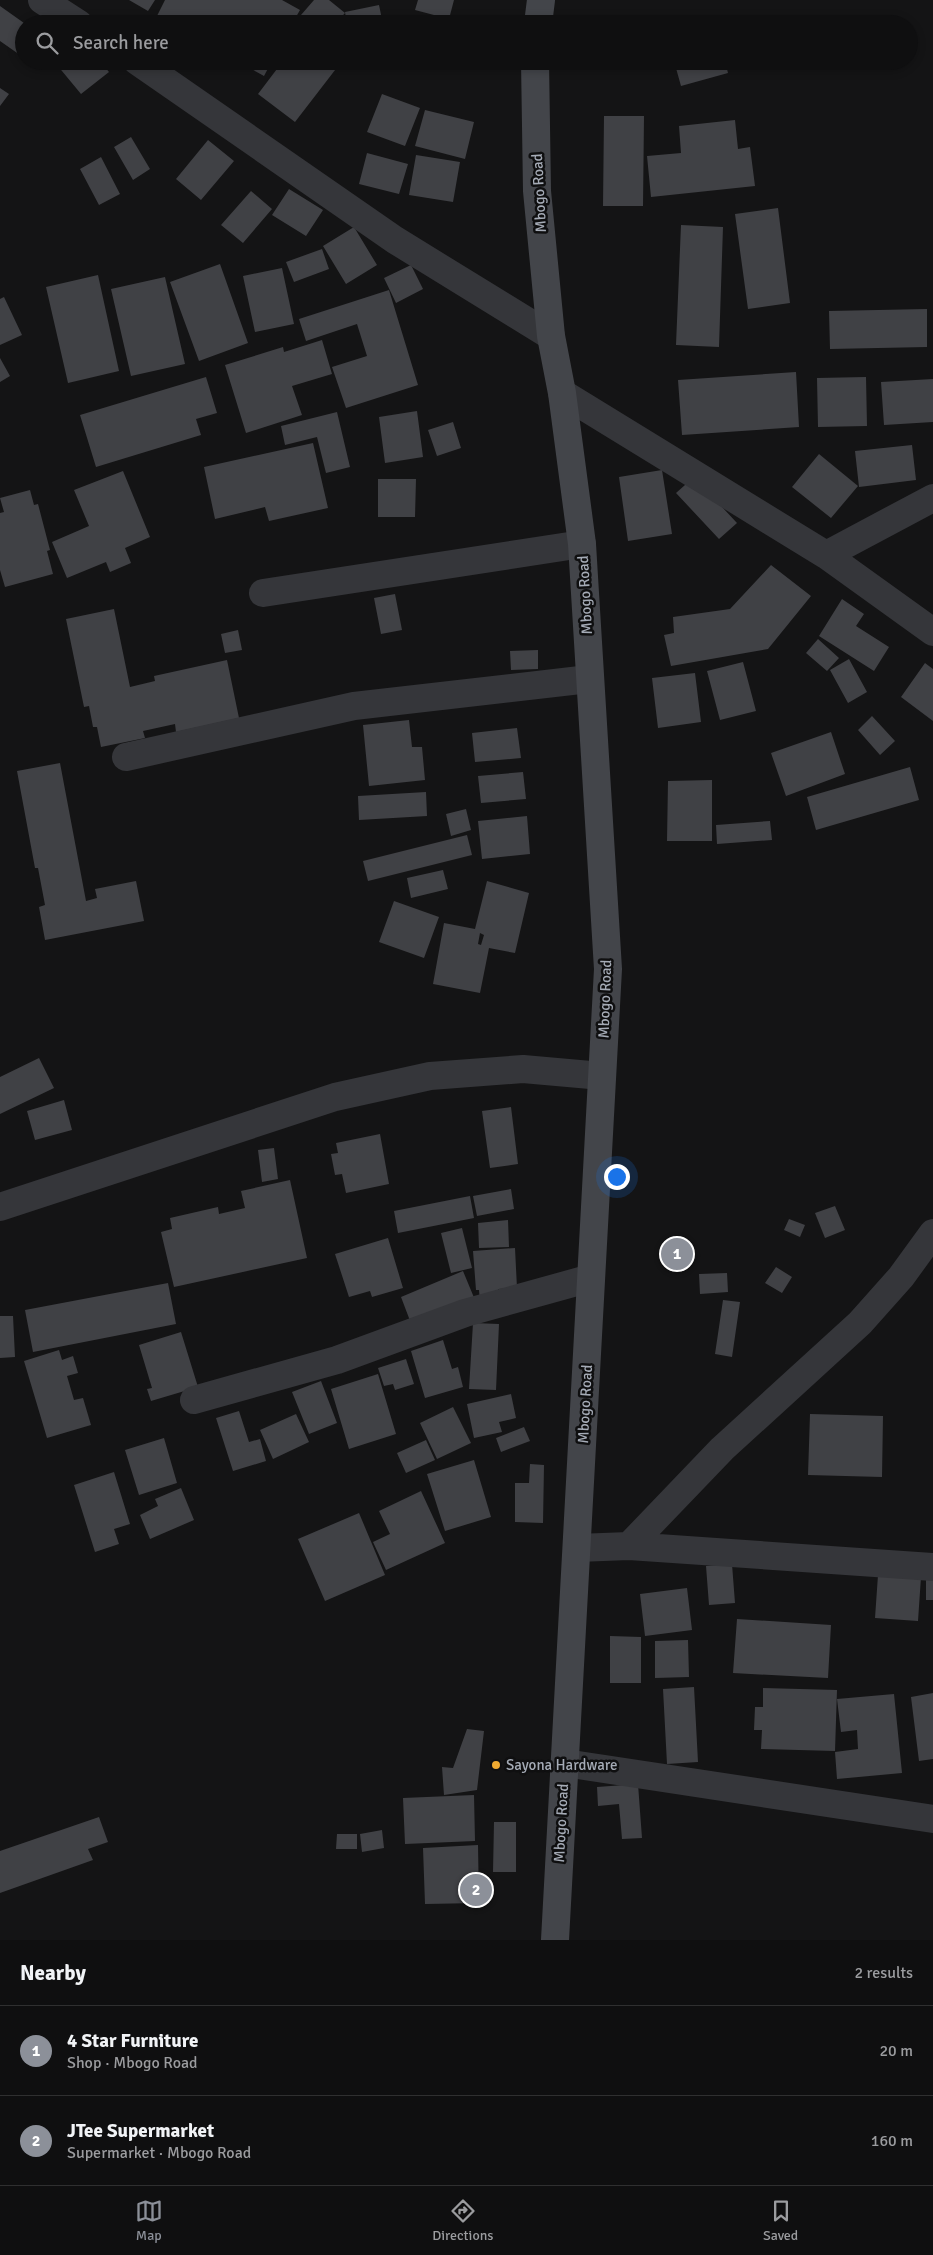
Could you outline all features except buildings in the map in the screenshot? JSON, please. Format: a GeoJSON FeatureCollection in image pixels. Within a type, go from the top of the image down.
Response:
{"type":"FeatureCollection","features":[{"type":"Feature","properties":{"kind":"main road"},"geometry":{"type":"LineString","coordinates":[[539,15],[541,0]]}},
{"type":"Feature","properties":{"kind":"main road","name":"Mbogo Road"},"geometry":{"type":"LineString","coordinates":[[535,70],[537,191],[551,336],[562,393],[582,544],[608,969],[555,1940]]}},
{"type":"Feature","properties":{"kind":"street"},"geometry":{"type":"LineString","coordinates":[[42,0],[65,15]]}},
{"type":"Feature","properties":{"kind":"street"},"geometry":{"type":"LineString","coordinates":[[150,70],[395,240],[551,336]]}},
{"type":"Feature","properties":{"kind":"street"},"geometry":{"type":"LineString","coordinates":[[562,393],[826,555],[933,632]]}},
{"type":"Feature","properties":{"kind":"street"},"geometry":{"type":"LineString","coordinates":[[826,555],[933,498]]}},
{"type":"Feature","properties":{"kind":"street"},"geometry":{"type":"LineString","coordinates":[[263,593],[582,544]]}},
{"type":"Feature","properties":{"kind":"street"},"geometry":{"type":"LineString","coordinates":[[126,757],[354,706],[589,679]]}},
{"type":"Feature","properties":{"kind":"street"},"geometry":{"type":"LineString","coordinates":[[0,1207],[335,1096],[430,1076],[523,1069],[602,1076]]}},
{"type":"Feature","properties":{"kind":"street"},"geometry":{"type":"LineString","coordinates":[[630,1546],[722,1449],[860,1323],[901,1277],[933,1233]]}},
{"type":"Feature","properties":{"kind":"street"},"geometry":{"type":"LineString","coordinates":[[194,1400],[337,1360],[465,1313],[591,1278]]}},
{"type":"Feature","properties":{"kind":"street"},"geometry":{"type":"LineString","coordinates":[[577,1548],[630,1546],[933,1567]]}},
{"type":"Feature","properties":{"kind":"street"},"geometry":{"type":"LineString","coordinates":[[564,1763],[933,1819]]}},
{"type":"Feature","properties":{"kind":"place","name":"4 Star Furniture"},"geometry":{"type":"Point","coordinates":[677,1254]}},
{"type":"Feature","properties":{"kind":"place","name":"Sayona Hardware"},"geometry":{"type":"Point","coordinates":[496,1765]}},
{"type":"Feature","properties":{"kind":"place","name":"JTee Supermarket"},"geometry":{"type":"Point","coordinates":[476,1890]}}]}
